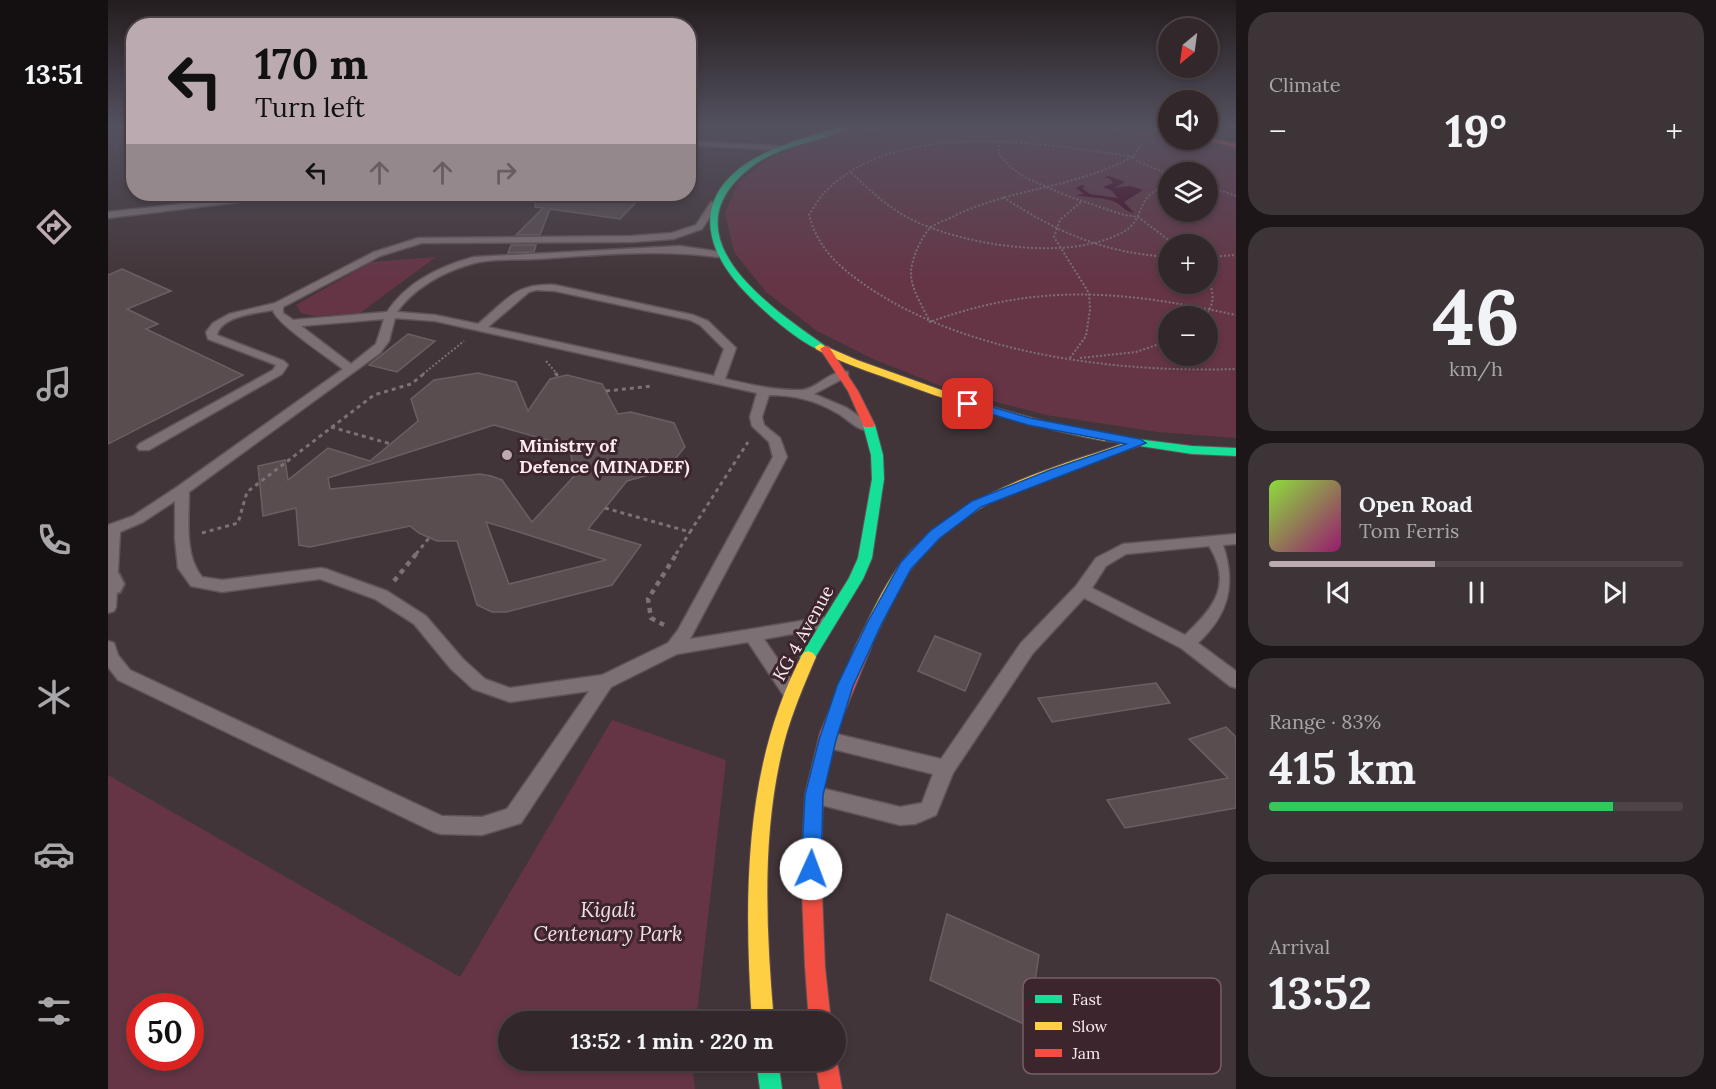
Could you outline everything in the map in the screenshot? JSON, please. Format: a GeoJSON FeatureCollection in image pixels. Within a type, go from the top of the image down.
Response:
{"type":"FeatureCollection","features":[{"type":"Feature","properties":{"kind":"main road"},"geometry":{"type":"LineString","coordinates":[[732,178],[714,204],[711,227],[718,254],[741,285],[783,321],[825,349],[928,392],[1028,421],[1140,443],[1236,452]]}},
{"type":"Feature","properties":{"kind":"main road","name":"KG 4 Avenue"},"geometry":{"type":"LineString","coordinates":[[762,1011],[758,977],[760,828],[778,734],[790,692],[862,566],[872,521],[878,473],[871,432],[863,410],[844,374],[825,349]]}},
{"type":"Feature","properties":{"kind":"main road"},"geometry":{"type":"LineString","coordinates":[[818,1011],[811,869],[814,795],[827,740],[845,686],[874,623],[906,566],[935,534],[977,504],[1054,473],[1140,443]]}},
{"type":"Feature","properties":{"kind":"main road"},"geometry":{"type":"LineString","coordinates":[[769,1071],[771,1089]]}},
{"type":"Feature","properties":{"kind":"main road"},"geometry":{"type":"LineString","coordinates":[[828,1071],[831,1089]]}},
{"type":"Feature","properties":{"kind":"lane"},"geometry":{"type":"LineString","coordinates":[[108,215],[229,201]]}},
{"type":"Feature","properties":{"kind":"lane"},"geometry":{"type":"LineString","coordinates":[[144,447],[278,372],[282,365],[280,363],[212,337],[211,332],[214,327],[239,315],[278,306],[377,254],[421,240],[632,239],[673,236],[699,227],[714,204]]}},
{"type":"Feature","properties":{"kind":"lane"},"geometry":{"type":"LineString","coordinates":[[108,591],[110,531],[138,519],[182,490],[352,370],[386,341],[391,315],[400,299],[446,268],[474,260],[668,249],[718,254]]}},
{"type":"Feature","properties":{"kind":"lane"},"geometry":{"type":"LineString","coordinates":[[478,329],[525,290],[535,287],[555,288],[693,318],[704,323],[730,348],[719,380]]}},
{"type":"Feature","properties":{"kind":"lane"},"geometry":{"type":"LineString","coordinates":[[278,306],[278,314],[352,370]]}},
{"type":"Feature","properties":{"kind":"lane"},"geometry":{"type":"LineString","coordinates":[[290,324],[391,315],[420,316],[764,391],[805,394],[847,411],[871,432]]}},
{"type":"Feature","properties":{"kind":"lane"},"geometry":{"type":"LineString","coordinates":[[805,394],[844,374]]}},
{"type":"Feature","properties":{"kind":"lane"},"geometry":{"type":"LineString","coordinates":[[674,648],[684,634],[780,457],[775,441],[758,426],[756,417],[764,391]]}},
{"type":"Feature","properties":{"kind":"lane"},"geometry":{"type":"LineString","coordinates":[[182,490],[182,539],[186,568],[197,582],[222,586],[321,573],[381,596],[420,620],[457,664],[478,684],[510,695],[605,682],[674,648],[828,622]]}},
{"type":"Feature","properties":{"kind":"lane"},"geometry":{"type":"LineString","coordinates":[[814,795],[900,816],[915,815],[929,809],[945,769],[1027,648],[1082,590],[1101,562],[1123,549],[1236,539]]}},
{"type":"Feature","properties":{"kind":"lane"},"geometry":{"type":"LineString","coordinates":[[1187,643],[1210,622],[1223,604],[1228,586],[1227,564],[1213,541]]}},
{"type":"Feature","properties":{"kind":"lane"},"geometry":{"type":"LineString","coordinates":[[1082,590],[1187,643],[1236,681]]}},
{"type":"Feature","properties":{"kind":"lane"},"geometry":{"type":"LineString","coordinates":[[753,636],[790,692]]}},
{"type":"Feature","properties":{"kind":"lane"},"geometry":{"type":"LineString","coordinates":[[108,648],[110,657],[124,675],[441,825],[482,826],[514,816],[605,682]]}},
{"type":"Feature","properties":{"kind":"lane"},"geometry":{"type":"LineString","coordinates":[[827,740],[945,769]]}},
{"type":"Feature","properties":{"kind":"path"},"geometry":{"type":"LineString","coordinates":[[843,178],[831,185],[809,215],[817,239],[830,258],[849,274],[888,300],[930,322],[1017,348],[1128,367],[1198,372],[1236,369]]}},
{"type":"Feature","properties":{"kind":"path"},"geometry":{"type":"LineString","coordinates":[[857,178],[906,216],[930,228],[988,243],[1059,247],[1092,243],[1123,233],[1136,222],[1142,201],[1149,192],[1158,189]]}},
{"type":"Feature","properties":{"kind":"path"},"geometry":{"type":"LineString","coordinates":[[1028,178],[1043,187],[1124,215],[1138,217],[1161,234]]}},
{"type":"Feature","properties":{"kind":"path"},"geometry":{"type":"LineString","coordinates":[[930,322],[917,295],[911,271],[917,249],[930,228],[975,206],[1080,178]]}},
{"type":"Feature","properties":{"kind":"path"},"geometry":{"type":"LineString","coordinates":[[1218,190],[1236,196]]}},
{"type":"Feature","properties":{"kind":"path"},"geometry":{"type":"LineString","coordinates":[[1002,197],[1055,229],[1092,243],[1121,251],[1158,256]]}},
{"type":"Feature","properties":{"kind":"path"},"geometry":{"type":"LineString","coordinates":[[1070,358],[1086,336],[1090,310],[1089,293],[1054,237],[1062,214],[1083,200]]}},
{"type":"Feature","properties":{"kind":"path"},"geometry":{"type":"LineString","coordinates":[[1218,256],[1236,255]]}},
{"type":"Feature","properties":{"kind":"path"},"geometry":{"type":"LineString","coordinates":[[930,322],[960,309],[992,301],[1089,293],[1150,298],[1194,306]]}},
{"type":"Feature","properties":{"kind":"path"},"geometry":{"type":"LineString","coordinates":[[1218,311],[1236,315]]}},
{"type":"Feature","properties":{"kind":"path"},"geometry":{"type":"LineString","coordinates":[[182,539],[238,523],[247,492],[374,395],[411,384],[478,329]]}},
{"type":"Feature","properties":{"kind":"path"},"geometry":{"type":"LineString","coordinates":[[1070,358],[1116,356],[1158,346]]}},
{"type":"Feature","properties":{"kind":"path"},"geometry":{"type":"LineString","coordinates":[[684,634],[651,618],[648,599],[758,426]]}},
{"type":"Feature","properties":{"kind":"path"},"geometry":{"type":"LineString","coordinates":[[331,427],[391,444]]}},
{"type":"Feature","properties":{"kind":"path"},"geometry":{"type":"LineString","coordinates":[[605,508],[690,532]]}},
{"type":"Feature","properties":{"kind":"path"},"geometry":{"type":"LineString","coordinates":[[381,596],[429,538]]}},
{"type":"Feature","properties":{"kind":"green space"},"geometry":{"type":"Polygon","coordinates":[[[744,178],[1158,178],[1158,222],[1218,222],[1218,178],[1236,178],[1236,438],[1158,432],[1046,415],[951,390],[873,359],[817,331],[766,292],[734,252],[725,213],[738,183],[744,178]]]}},
{"type":"Feature","properties":{"kind":"green space"},"geometry":{"type":"Polygon","coordinates":[[[436,257],[360,313],[314,316],[301,313],[296,305],[371,262],[436,257]]]}},
{"type":"Feature","properties":{"kind":"green space","name":"Kigali Centenary Park"},"geometry":{"type":"Polygon","coordinates":[[[612,720],[726,760],[697,1011],[498,1011],[498,1071],[693,1071],[695,1089],[108,1089],[108,775],[460,977],[612,720]]]}},
{"type":"Feature","properties":{"kind":"shaded area"},"geometry":{"type":"Polygon","coordinates":[[[1106,178],[1125,182],[1114,188],[1130,186],[1143,190],[1124,202],[1134,213],[1113,201],[1076,195],[1084,194],[1076,188],[1082,185],[1085,186],[1082,188],[1090,194],[1118,198],[1112,191],[1103,187],[1113,183],[1106,178]]]}},
{"type":"Feature","properties":{"kind":"building"},"geometry":{"type":"Polygon","coordinates":[[[535,201],[637,201],[620,219],[550,209],[540,235],[516,235],[543,208],[535,207],[535,201]]]}},
{"type":"Feature","properties":{"kind":"building"},"geometry":{"type":"Polygon","coordinates":[[[511,245],[536,245],[534,252],[508,253],[511,245]]]}},
{"type":"Feature","properties":{"kind":"building"},"geometry":{"type":"Polygon","coordinates":[[[122,269],[171,291],[127,309],[158,324],[146,329],[243,375],[108,444],[108,275],[122,269]]]}},
{"type":"Feature","properties":{"kind":"building"},"geometry":{"type":"Polygon","coordinates":[[[408,334],[435,341],[397,372],[369,365],[408,334]]]}},
{"type":"Feature","properties":{"kind":"building"},"geometry":{"type":"Polygon","coordinates":[[[478,373],[516,382],[528,411],[550,379],[567,375],[602,384],[618,414],[631,412],[674,423],[685,447],[666,470],[627,481],[588,529],[641,545],[612,585],[506,612],[492,612],[477,605],[457,541],[437,541],[410,526],[310,547],[299,545],[296,508],[263,516],[258,466],[285,460],[288,480],[328,448],[370,461],[418,421],[411,399],[434,380],[478,373]],[[494,425],[328,478],[330,489],[480,474],[502,480],[532,522],[575,475],[569,446],[494,425]],[[486,522],[509,584],[606,560],[522,533],[486,522]]]}},
{"type":"Feature","properties":{"kind":"building"},"geometry":{"type":"Polygon","coordinates":[[[935,636],[981,654],[965,691],[918,671],[935,636]]]}},
{"type":"Feature","properties":{"kind":"building"},"geometry":{"type":"Polygon","coordinates":[[[1156,683],[1170,703],[1052,722],[1038,698],[1156,683]]]}},
{"type":"Feature","properties":{"kind":"building"},"geometry":{"type":"Polygon","coordinates":[[[1226,727],[1236,737],[1236,808],[1125,828],[1107,800],[1228,778],[1189,739],[1226,727]]]}},
{"type":"Feature","properties":{"kind":"building"},"geometry":{"type":"Polygon","coordinates":[[[947,914],[1039,955],[1035,978],[1023,978],[1023,1024],[930,980],[947,914]]]}},
{"type":"Feature","properties":{"kind":"traffic: fast"},"geometry":{"type":"LineString","coordinates":[[736,178],[723,190],[713,218],[718,249],[738,281],[772,314],[820,347]]}},
{"type":"Feature","properties":{"kind":"traffic: fast"},"geometry":{"type":"LineString","coordinates":[[808,657],[856,579],[865,558],[878,479],[877,455],[869,425]]}},
{"type":"Feature","properties":{"kind":"traffic: fast"},"geometry":{"type":"LineString","coordinates":[[1105,438],[1192,450],[1236,452]]}},
{"type":"Feature","properties":{"kind":"traffic: fast"},"geometry":{"type":"LineString","coordinates":[[769,1071],[771,1089]]}},
{"type":"Feature","properties":{"kind":"traffic: slow"},"geometry":{"type":"LineString","coordinates":[[820,347],[968,404],[1050,427],[1105,438]]}},
{"type":"Feature","properties":{"kind":"traffic: slow"},"geometry":{"type":"LineString","coordinates":[[864,645],[900,575],[916,554],[938,532],[990,498],[1019,485],[1138,443]]}},
{"type":"Feature","properties":{"kind":"traffic: slow"},"geometry":{"type":"LineString","coordinates":[[762,1011],[759,976],[758,883],[760,836],[766,789],[776,744],[790,700],[808,657]]}},
{"type":"Feature","properties":{"kind":"traffic: jam"},"geometry":{"type":"LineString","coordinates":[[825,349],[853,391],[869,425]]}},
{"type":"Feature","properties":{"kind":"traffic: jam"},"geometry":{"type":"LineString","coordinates":[[819,1011],[811,868],[814,794],[828,733],[864,645]]}},
{"type":"Feature","properties":{"kind":"traffic: jam"},"geometry":{"type":"LineString","coordinates":[[828,1071],[831,1089]]}},
{"type":"Feature","properties":{"kind":"place","name":"Ministry of Defence (MINADEF)"},"geometry":{"type":"Point","coordinates":[507,455]}},
{"type":"Feature","properties":{"kind":"route"},"geometry":{"type":"LineString","coordinates":[[811,869],[814,795],[827,740],[845,686],[874,623],[906,566],[935,534],[977,504],[1054,473],[1140,443],[1028,421],[968,404]]}}]}
